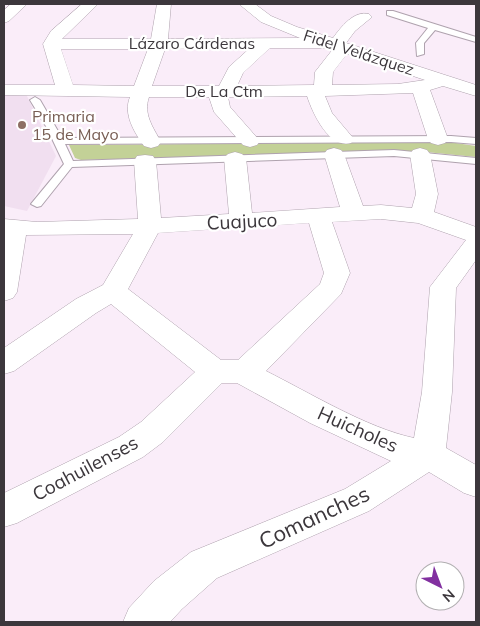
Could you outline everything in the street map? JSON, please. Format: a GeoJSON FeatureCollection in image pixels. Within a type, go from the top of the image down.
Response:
{"type":"FeatureCollection","features":[{"type":"Feature","properties":{"kind":"street"},"geometry":{"type":"LineString","coordinates":[[4,18],[20,4]]}},
{"type":"Feature","properties":{"kind":"street"},"geometry":{"type":"LineString","coordinates":[[66,90],[51,44],[57,34],[91,4]]}},
{"type":"Feature","properties":{"kind":"street"},"geometry":{"type":"LineString","coordinates":[[4,363],[86,306],[113,291],[150,226],[148,151],[137,116],[137,103],[159,42],[164,4]]}},
{"type":"Feature","properties":{"kind":"street","name":"Fidel Velázquez"},"geometry":{"type":"LineString","coordinates":[[246,4],[258,14],[276,24],[476,91]]}},
{"type":"Feature","properties":{"kind":"street"},"geometry":{"type":"LineString","coordinates":[[354,214],[339,147],[323,115],[318,91],[324,72],[338,45],[349,28],[364,17]]}},
{"type":"Feature","properties":{"kind":"street","name":"Lázaro Cárdenas"},"geometry":{"type":"LineString","coordinates":[[51,44],[159,42],[338,45]]}},
{"type":"Feature","properties":{"kind":"street"},"geometry":{"type":"LineString","coordinates":[[250,141],[221,108],[221,92],[235,71],[266,43]]}},
{"type":"Feature","properties":{"kind":"street","name":"De La Ctm"},"geometry":{"type":"LineString","coordinates":[[4,90],[318,91],[420,88],[443,80]]}},
{"type":"Feature","properties":{"kind":"street"},"geometry":{"type":"LineString","coordinates":[[420,88],[438,139]]}},
{"type":"Feature","properties":{"kind":"street"},"geometry":{"type":"LineString","coordinates":[[420,154],[427,194],[422,216]]}},
{"type":"Feature","properties":{"kind":"street"},"geometry":{"type":"LineString","coordinates":[[235,158],[241,221]]}},
{"type":"Feature","properties":{"kind":"street","name":"Cuajuco"},"geometry":{"type":"LineString","coordinates":[[9,227],[37,230],[150,226],[381,212],[422,216],[476,235]]}},
{"type":"Feature","properties":{"kind":"street","name":"Coahuilenses"},"geometry":{"type":"LineString","coordinates":[[4,511],[131,447],[228,371],[251,366],[332,288],[337,273],[318,216]]}},
{"type":"Feature","properties":{"kind":"street"},"geometry":{"type":"LineString","coordinates":[[4,292],[9,227]]}},
{"type":"Feature","properties":{"kind":"street"},"geometry":{"type":"LineString","coordinates":[[428,455],[438,392],[443,287],[476,243]]}},
{"type":"Feature","properties":{"kind":"street","name":"Huicholes"},"geometry":{"type":"LineString","coordinates":[[113,291],[228,371],[392,447],[428,455],[476,482]]}},
{"type":"Feature","properties":{"kind":"street","name":"Comanches"},"geometry":{"type":"LineString","coordinates":[[143,622],[168,595],[204,565],[357,500],[428,455]]}},
{"type":"Feature","properties":{"kind":"lane"},"geometry":{"type":"LineString","coordinates":[[390,13],[476,40]]}},
{"type":"Feature","properties":{"kind":"lane"},"geometry":{"type":"LineString","coordinates":[[420,54],[420,43],[433,27]]}},
{"type":"Feature","properties":{"kind":"lane"},"geometry":{"type":"LineString","coordinates":[[35,100],[59,141],[69,164]]}},
{"type":"Feature","properties":{"kind":"lane"},"geometry":{"type":"LineString","coordinates":[[59,141],[235,158],[438,139],[476,141]]}},
{"type":"Feature","properties":{"kind":"lane"},"geometry":{"type":"LineString","coordinates":[[37,204],[69,164],[148,151],[250,141],[420,154],[476,161]]}},
{"type":"Feature","properties":{"kind":"shaded area","name":"Primaria 15 de Mayo"},"geometry":{"type":"Polygon","coordinates":[[[4,94],[26,94],[56,156],[27,211],[4,206],[4,94]]]}},
{"type":"Feature","properties":{"kind":"green space"},"geometry":{"type":"Polygon","coordinates":[[[449,142],[476,146],[476,157],[416,151],[81,160],[75,158],[69,145],[449,142]]]}},
{"type":"Feature","properties":{"kind":"place","name":"Primaria 15 de Mayo"},"geometry":{"type":"Point","coordinates":[22,125]}}]}
